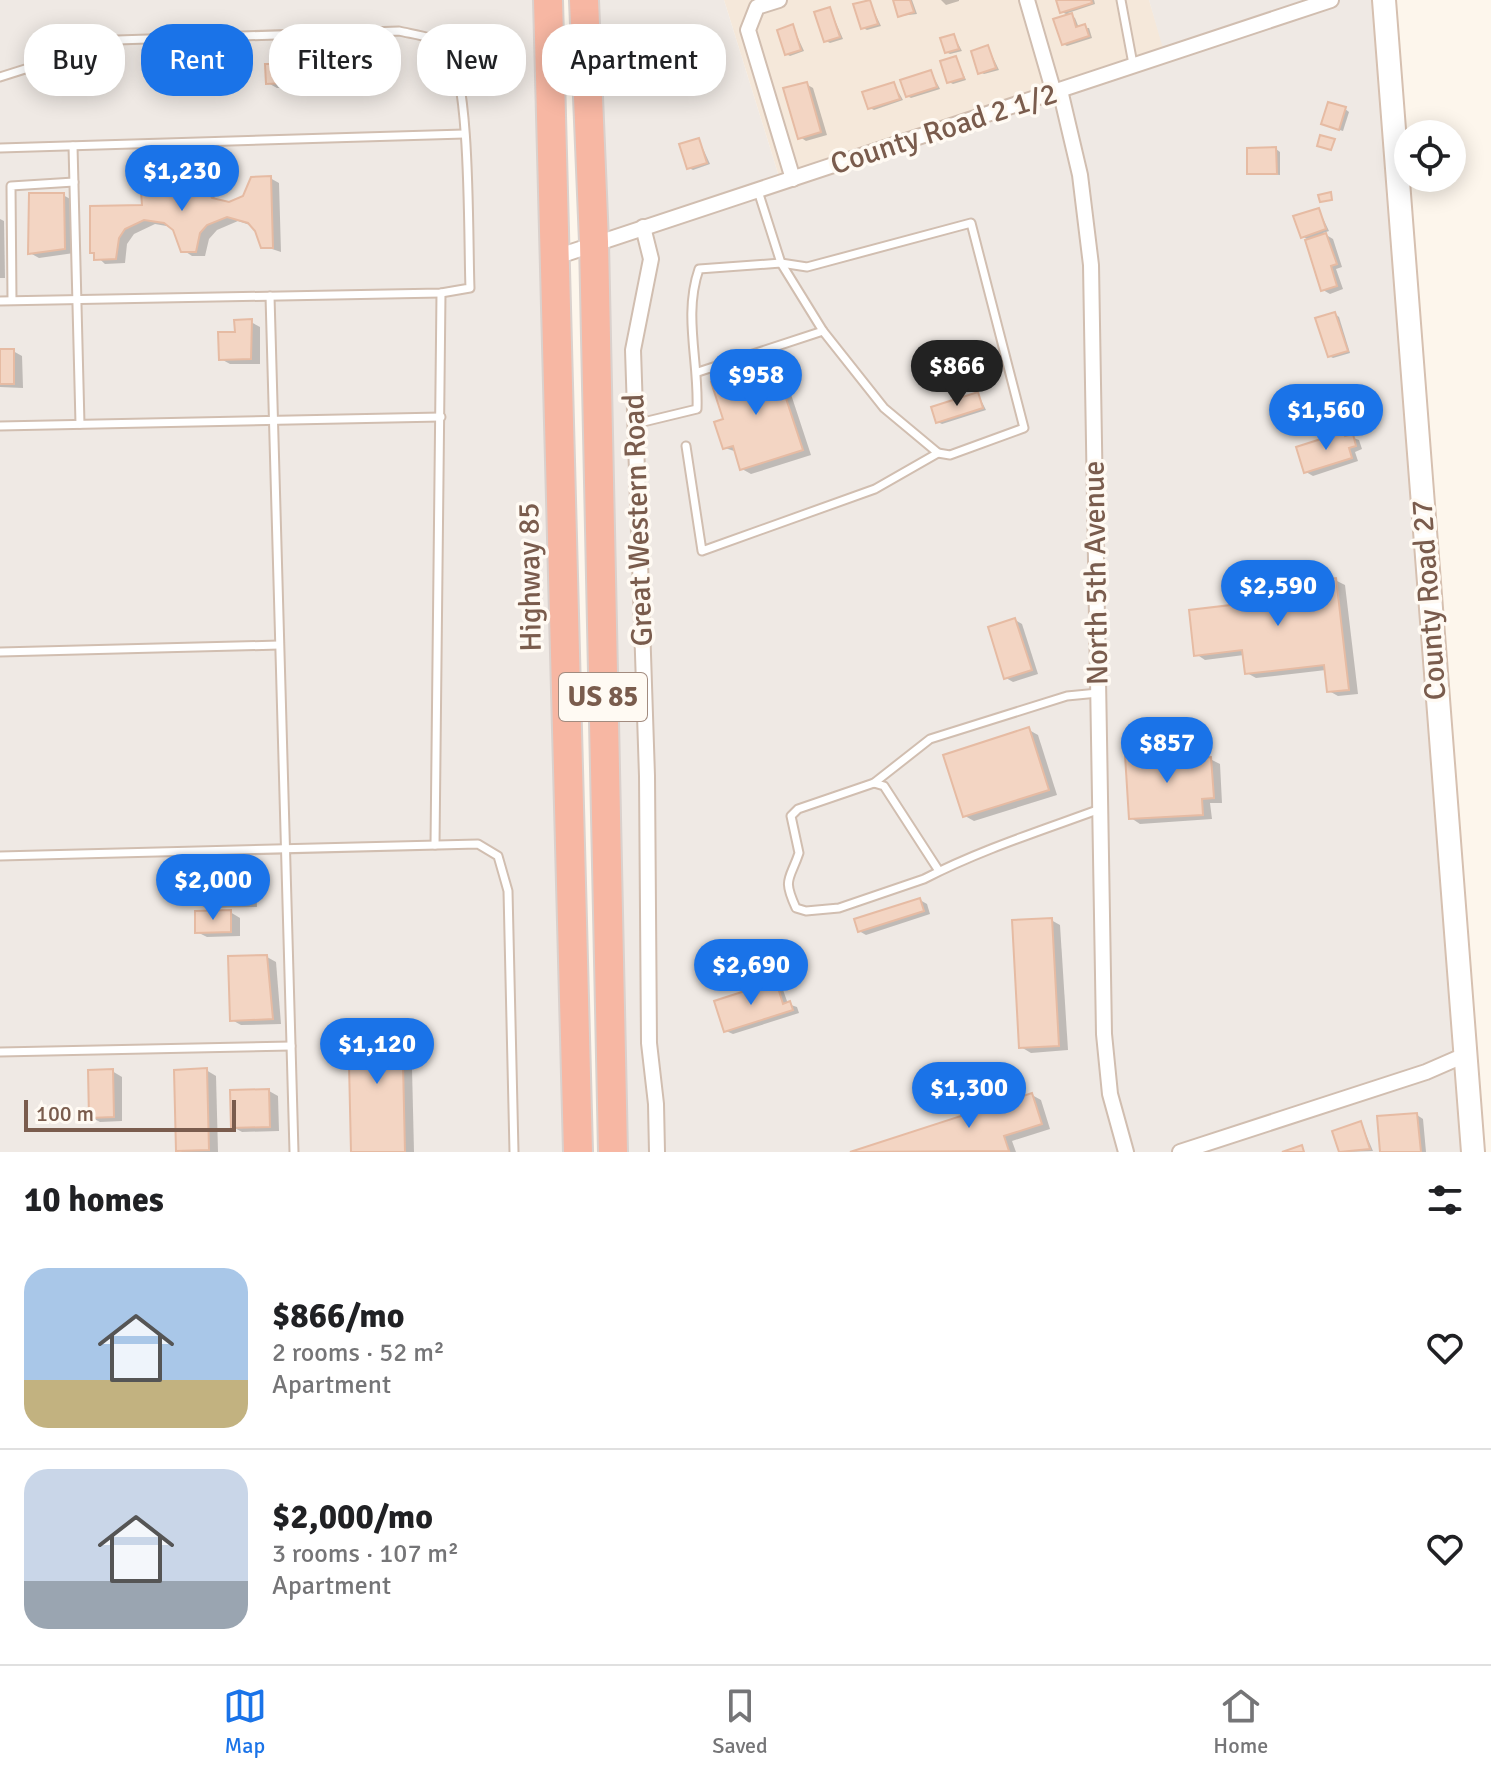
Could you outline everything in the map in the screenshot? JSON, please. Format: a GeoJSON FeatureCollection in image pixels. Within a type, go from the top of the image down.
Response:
{"type":"FeatureCollection","features":[{"type":"Feature","properties":{"kind":"highway","name":"Highway 85"},"geometry":{"type":"LineString","coordinates":[[548,0],[578,1152]]}},
{"type":"Feature","properties":{"kind":"highway","name":"US 85"},"geometry":{"type":"LineString","coordinates":[[584,0],[594,242],[613,1152]]}},
{"type":"Feature","properties":{"kind":"street"},"geometry":{"type":"LineString","coordinates":[[779,0],[757,7],[748,30],[793,179]]}},
{"type":"Feature","properties":{"kind":"street","name":"North 5th Avenue"},"geometry":{"type":"LineString","coordinates":[[1027,0],[1080,175],[1091,265],[1104,1034],[1110,1094],[1126,1152]]}},
{"type":"Feature","properties":{"kind":"street","name":"County Road 2 1/2"},"geometry":{"type":"LineString","coordinates":[[556,257],[1331,0]]}},
{"type":"Feature","properties":{"kind":"street","name":"County Road 27"},"geometry":{"type":"LineString","coordinates":[[1384,0],[1473,1152]]}},
{"type":"Feature","properties":{"kind":"street","name":"Great Western Road"},"geometry":{"type":"LineString","coordinates":[[643,227],[651,259],[633,350],[647,776],[649,1043],[656,1104],[657,1152]]}},
{"type":"Feature","properties":{"kind":"street"},"geometry":{"type":"LineString","coordinates":[[1180,1152],[1426,1072],[1465,1055]]}},
{"type":"Feature","properties":{"kind":"lane"},"geometry":{"type":"LineString","coordinates":[[1121,0],[1134,67]]}},
{"type":"Feature","properties":{"kind":"lane"},"geometry":{"type":"LineString","coordinates":[[0,77],[117,40],[399,31],[437,40],[448,48],[458,68],[470,288],[441,293],[0,301]]}},
{"type":"Feature","properties":{"kind":"lane"},"geometry":{"type":"LineString","coordinates":[[0,148],[464,134]]}},
{"type":"Feature","properties":{"kind":"lane"},"geometry":{"type":"LineString","coordinates":[[73,146],[80,424]]}},
{"type":"Feature","properties":{"kind":"lane"},"geometry":{"type":"LineString","coordinates":[[12,300],[11,186],[74,182]]}},
{"type":"Feature","properties":{"kind":"lane"},"geometry":{"type":"LineString","coordinates":[[635,424],[697,409],[698,372],[691,339],[692,288],[699,269],[781,263],[807,267],[971,223],[1024,428],[950,455],[938,453],[884,408],[823,331],[781,263],[758,191]]}},
{"type":"Feature","properties":{"kind":"lane"},"geometry":{"type":"LineString","coordinates":[[435,845],[441,293]]}},
{"type":"Feature","properties":{"kind":"lane"},"geometry":{"type":"LineString","coordinates":[[270,296],[294,1152]]}},
{"type":"Feature","properties":{"kind":"lane"},"geometry":{"type":"LineString","coordinates":[[698,372],[823,331]]}},
{"type":"Feature","properties":{"kind":"lane"},"geometry":{"type":"LineString","coordinates":[[0,426],[441,417]]}},
{"type":"Feature","properties":{"kind":"lane"},"geometry":{"type":"LineString","coordinates":[[686,446],[702,551],[875,489],[938,453]]}},
{"type":"Feature","properties":{"kind":"lane"},"geometry":{"type":"LineString","coordinates":[[0,652],[279,645]]}},
{"type":"Feature","properties":{"kind":"lane"},"geometry":{"type":"LineString","coordinates":[[1098,693],[1067,696],[930,739],[874,783],[793,812],[790,820],[799,853],[787,874],[787,884],[796,908],[806,911],[839,908],[1100,809]]}},
{"type":"Feature","properties":{"kind":"lane"},"geometry":{"type":"LineString","coordinates":[[874,783],[884,786],[893,796],[912,834],[939,871]]}},
{"type":"Feature","properties":{"kind":"lane"},"geometry":{"type":"LineString","coordinates":[[0,856],[478,844],[498,856],[504,868],[508,891],[514,1152]]}},
{"type":"Feature","properties":{"kind":"lane"},"geometry":{"type":"LineString","coordinates":[[0,1052],[291,1046]]}},
{"type":"Feature","properties":{"kind":"shaded area"},"geometry":{"type":"Polygon","coordinates":[[[0,0],[548,0],[549,24],[542,24],[542,96],[550,96],[578,1152],[0,1152],[0,0]]]}},
{"type":"Feature","properties":{"kind":"shaded area"},"geometry":{"type":"Polygon","coordinates":[[[584,0],[724,0],[781,183],[1165,56],[1149,0],[1384,0],[1394,129],[1394,192],[1399,192],[1473,1152],[613,1152],[586,96],[726,96],[726,24],[585,24],[584,0]]]}},
{"type":"Feature","properties":{"kind":"shaded area"},"geometry":{"type":"Polygon","coordinates":[[[724,0],[1149,0],[1166,56],[781,183],[724,0]]]}},
{"type":"Feature","properties":{"kind":"building"},"geometry":{"type":"Polygon","coordinates":[[[870,0],[878,24],[861,29],[853,4],[870,0]]]}},
{"type":"Feature","properties":{"kind":"building"},"geometry":{"type":"Polygon","coordinates":[[[893,0],[910,0],[914,12],[898,17],[893,0]]]}},
{"type":"Feature","properties":{"kind":"building"},"geometry":{"type":"Polygon","coordinates":[[[1056,0],[1091,0],[1092,3],[1060,13],[1056,0]]]}},
{"type":"Feature","properties":{"kind":"building"},"geometry":{"type":"Polygon","coordinates":[[[830,7],[840,37],[824,42],[814,12],[830,7]]]}},
{"type":"Feature","properties":{"kind":"building"},"geometry":{"type":"Polygon","coordinates":[[[1072,13],[1076,27],[1085,24],[1089,36],[1062,45],[1053,19],[1072,13]]]}},
{"type":"Feature","properties":{"kind":"building"},"geometry":{"type":"Polygon","coordinates":[[[793,24],[801,50],[785,55],[777,30],[793,24]]]}},
{"type":"Feature","properties":{"kind":"building"},"geometry":{"type":"Polygon","coordinates":[[[954,34],[959,49],[945,53],[940,38],[954,34]]]}},
{"type":"Feature","properties":{"kind":"building"},"geometry":{"type":"Polygon","coordinates":[[[988,45],[996,68],[978,74],[971,51],[988,45]]]}},
{"type":"Feature","properties":{"kind":"building"},"geometry":{"type":"Polygon","coordinates":[[[956,56],[964,78],[947,83],[940,61],[956,56]]]}},
{"type":"Feature","properties":{"kind":"building"},"geometry":{"type":"Polygon","coordinates":[[[265,64],[269,64],[269,84],[266,84],[265,64]]]}},
{"type":"Feature","properties":{"kind":"building"},"geometry":{"type":"Polygon","coordinates":[[[931,70],[937,87],[906,97],[900,80],[931,70]]]}},
{"type":"Feature","properties":{"kind":"building"},"geometry":{"type":"Polygon","coordinates":[[[807,82],[821,132],[798,139],[783,88],[807,82]]]}},
{"type":"Feature","properties":{"kind":"building"},"geometry":{"type":"Polygon","coordinates":[[[894,82],[900,99],[868,109],[862,92],[894,82]]]}},
{"type":"Feature","properties":{"kind":"building"},"geometry":{"type":"Polygon","coordinates":[[[1328,102],[1346,107],[1339,130],[1321,124],[1328,102]]]}},
{"type":"Feature","properties":{"kind":"building"},"geometry":{"type":"Polygon","coordinates":[[[1320,135],[1335,139],[1331,150],[1317,146],[1320,135]]]}},
{"type":"Feature","properties":{"kind":"building"},"geometry":{"type":"Polygon","coordinates":[[[699,138],[707,163],[687,169],[679,144],[699,138]]]}},
{"type":"Feature","properties":{"kind":"building"},"geometry":{"type":"Polygon","coordinates":[[[1276,147],[1277,174],[1247,174],[1247,148],[1276,147]]]}},
{"type":"Feature","properties":{"kind":"building"},"geometry":{"type":"Polygon","coordinates":[[[271,176],[273,248],[261,248],[255,231],[248,223],[227,217],[207,225],[200,233],[196,252],[181,252],[173,230],[164,223],[144,220],[125,229],[119,238],[116,259],[94,260],[94,253],[90,253],[90,206],[142,205],[140,179],[202,178],[212,198],[229,202],[243,196],[251,177],[271,176]]]}},
{"type":"Feature","properties":{"kind":"building"},"geometry":{"type":"Polygon","coordinates":[[[1331,192],[1332,200],[1320,202],[1318,195],[1331,192]]]}},
{"type":"Feature","properties":{"kind":"building"},"geometry":{"type":"Polygon","coordinates":[[[29,193],[64,193],[65,249],[28,254],[29,193]]]}},
{"type":"Feature","properties":{"kind":"building"},"geometry":{"type":"Polygon","coordinates":[[[1319,208],[1326,229],[1301,238],[1293,216],[1319,208]]]}},
{"type":"Feature","properties":{"kind":"building"},"geometry":{"type":"Polygon","coordinates":[[[1326,233],[1337,264],[1331,266],[1337,286],[1321,291],[1305,240],[1326,233]]]}},
{"type":"Feature","properties":{"kind":"building"},"geometry":{"type":"Polygon","coordinates":[[[1335,312],[1348,351],[1328,357],[1315,318],[1335,312]]]}},
{"type":"Feature","properties":{"kind":"building"},"geometry":{"type":"Polygon","coordinates":[[[252,319],[251,359],[219,360],[218,332],[235,332],[234,320],[252,319]]]}},
{"type":"Feature","properties":{"kind":"building"},"geometry":{"type":"Polygon","coordinates":[[[0,349],[14,349],[14,384],[0,384],[0,349]]]}},
{"type":"Feature","properties":{"kind":"building"},"geometry":{"type":"Polygon","coordinates":[[[774,362],[803,450],[740,470],[733,446],[723,449],[714,422],[723,419],[711,382],[774,362]]]}},
{"type":"Feature","properties":{"kind":"building"},"geometry":{"type":"Polygon","coordinates":[[[978,392],[983,408],[936,423],[931,407],[978,392]]]}},
{"type":"Feature","properties":{"kind":"building"},"geometry":{"type":"Polygon","coordinates":[[[1343,432],[1345,436],[1353,434],[1356,446],[1349,448],[1352,458],[1304,473],[1296,447],[1343,432]]]}},
{"type":"Feature","properties":{"kind":"building"},"geometry":{"type":"Polygon","coordinates":[[[1307,574],[1308,581],[1336,578],[1349,690],[1327,692],[1324,665],[1245,674],[1242,650],[1194,656],[1189,610],[1239,604],[1237,583],[1307,574]]]}},
{"type":"Feature","properties":{"kind":"building"},"geometry":{"type":"Polygon","coordinates":[[[1015,618],[1032,670],[1004,679],[988,627],[1015,618]]]}},
{"type":"Feature","properties":{"kind":"building"},"geometry":{"type":"Polygon","coordinates":[[[1029,727],[1049,790],[963,817],[943,755],[1029,727]]]}},
{"type":"Feature","properties":{"kind":"building"},"geometry":{"type":"Polygon","coordinates":[[[1172,752],[1172,759],[1211,757],[1214,798],[1202,799],[1203,815],[1129,819],[1125,755],[1172,752]]]}},
{"type":"Feature","properties":{"kind":"building"},"geometry":{"type":"Polygon","coordinates":[[[247,869],[248,903],[195,904],[194,871],[247,869]]]}},
{"type":"Feature","properties":{"kind":"building"},"geometry":{"type":"Polygon","coordinates":[[[920,898],[924,911],[858,932],[854,919],[920,898]]]}},
{"type":"Feature","properties":{"kind":"building"},"geometry":{"type":"Polygon","coordinates":[[[231,910],[231,932],[195,933],[195,911],[231,910]]]}},
{"type":"Feature","properties":{"kind":"building"},"geometry":{"type":"Polygon","coordinates":[[[1052,918],[1059,1046],[1019,1048],[1012,920],[1052,918]]]}},
{"type":"Feature","properties":{"kind":"building"},"geometry":{"type":"Polygon","coordinates":[[[267,955],[273,1019],[230,1021],[228,956],[267,955]]]}},
{"type":"Feature","properties":{"kind":"building"},"geometry":{"type":"Polygon","coordinates":[[[776,981],[783,1004],[790,1001],[793,1010],[724,1032],[714,1001],[776,981]]]}},
{"type":"Feature","properties":{"kind":"building"},"geometry":{"type":"Polygon","coordinates":[[[402,1019],[405,1152],[351,1152],[348,1020],[402,1019]]]}},
{"type":"Feature","properties":{"kind":"building"},"geometry":{"type":"Polygon","coordinates":[[[207,1068],[209,1150],[176,1151],[174,1070],[207,1068]]]}},
{"type":"Feature","properties":{"kind":"building"},"geometry":{"type":"Polygon","coordinates":[[[113,1069],[114,1117],[89,1118],[88,1070],[113,1069]]]}},
{"type":"Feature","properties":{"kind":"building"},"geometry":{"type":"Polygon","coordinates":[[[269,1089],[270,1127],[231,1128],[230,1090],[269,1089]]]}},
{"type":"Feature","properties":{"kind":"building"},"geometry":{"type":"Polygon","coordinates":[[[1032,1093],[1042,1124],[1004,1136],[1009,1151],[850,1152],[1032,1093]]]}},
{"type":"Feature","properties":{"kind":"building"},"geometry":{"type":"Polygon","coordinates":[[[1417,1113],[1421,1152],[1380,1152],[1377,1116],[1417,1113]]]}},
{"type":"Feature","properties":{"kind":"building"},"geometry":{"type":"Polygon","coordinates":[[[1361,1121],[1370,1149],[1339,1152],[1332,1131],[1361,1121]]]}},
{"type":"Feature","properties":{"kind":"building"},"geometry":{"type":"Polygon","coordinates":[[[1302,1145],[1304,1152],[1282,1152],[1302,1145]]]}}]}
